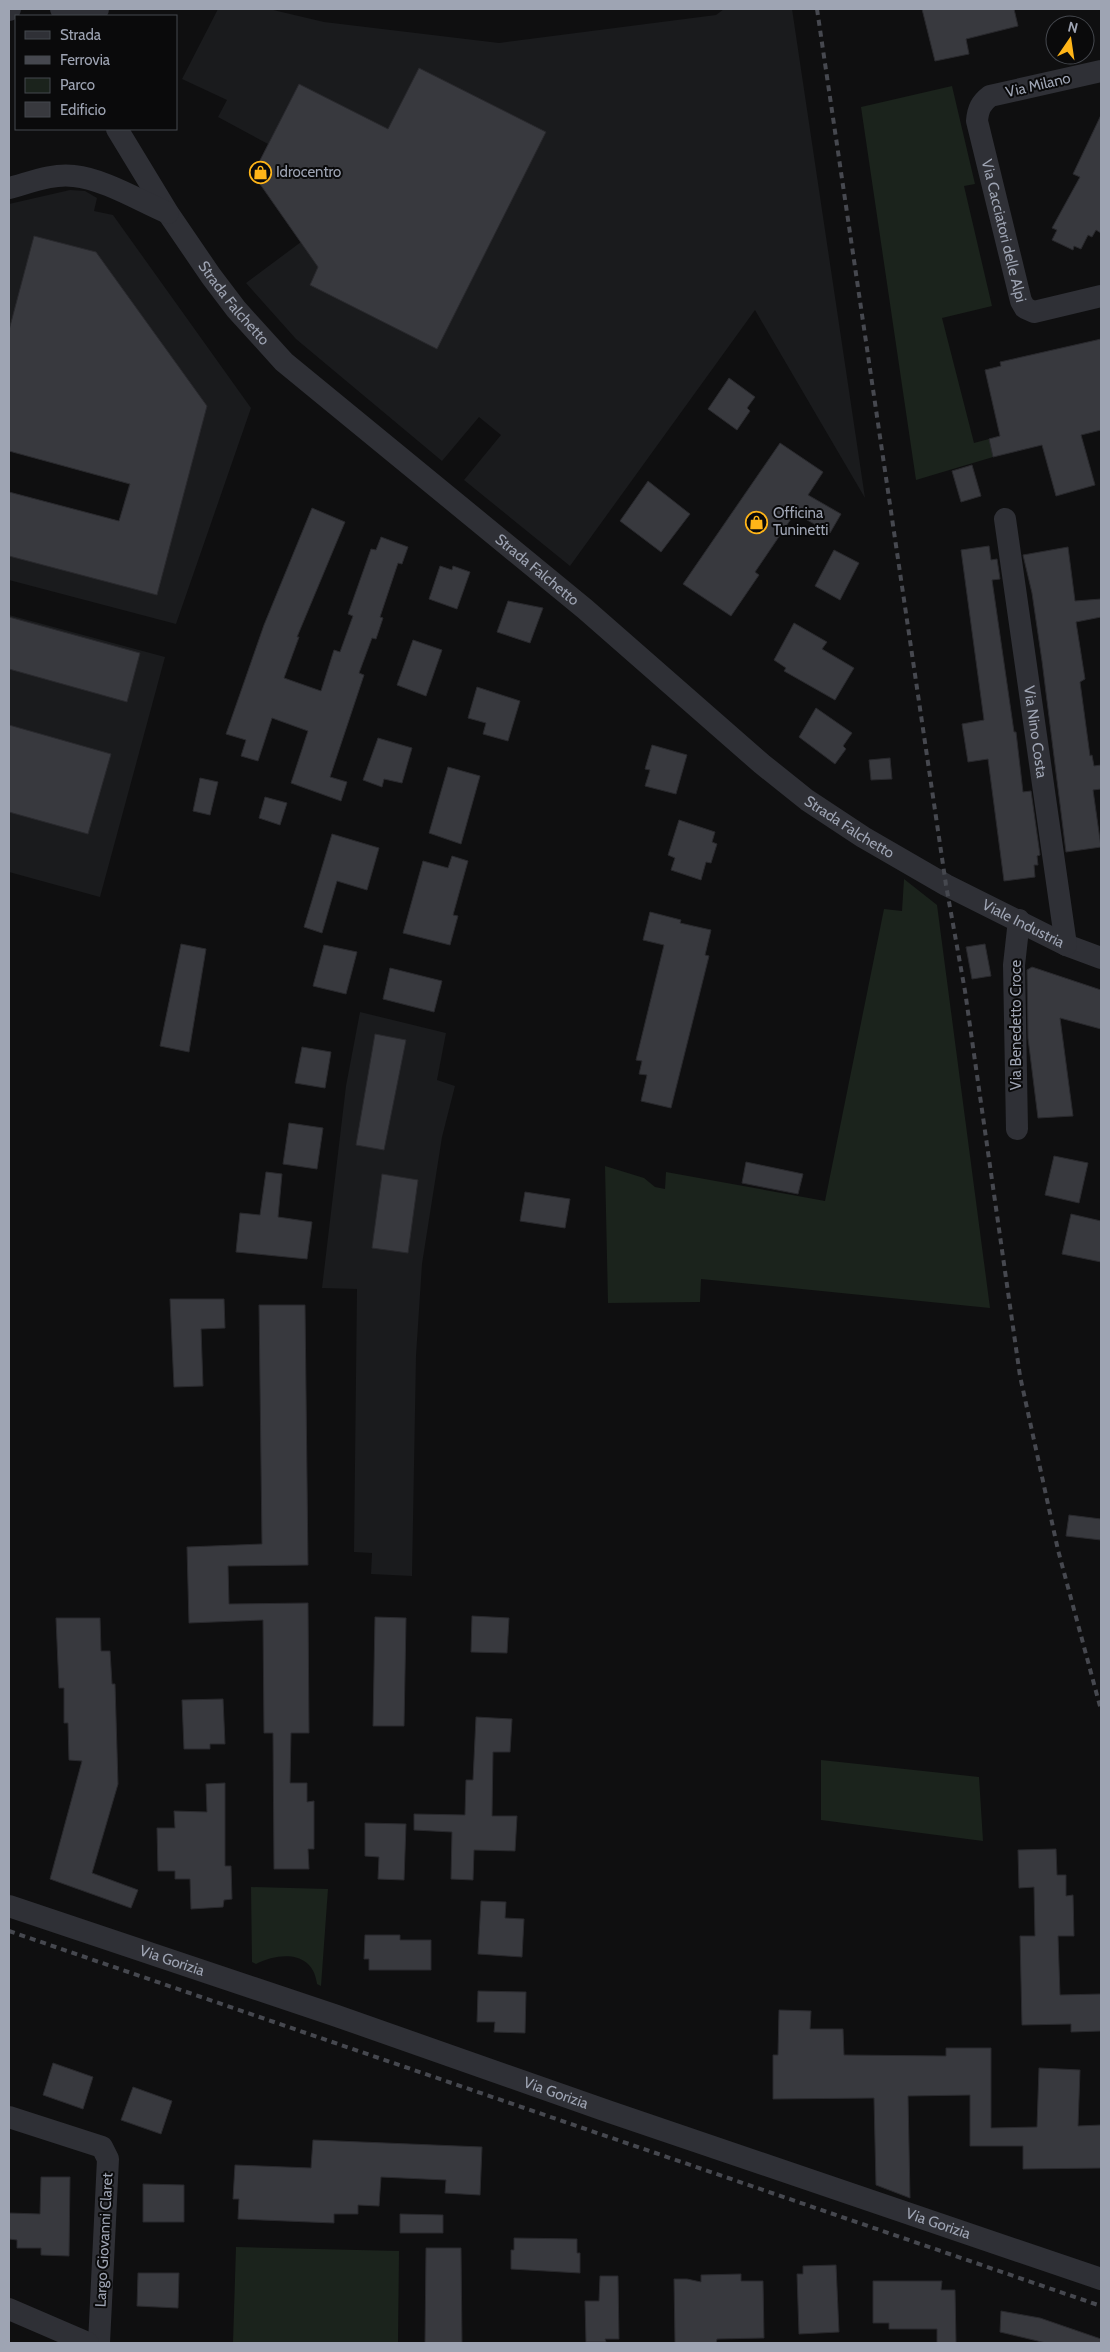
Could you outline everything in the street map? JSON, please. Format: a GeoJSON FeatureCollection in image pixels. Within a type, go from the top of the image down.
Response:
{"type":"FeatureCollection","features":[{"type":"Feature","properties":{"kind":"street"},"geometry":{"type":"LineString","coordinates":[[61,9],[79,12],[98,9]]}},
{"type":"Feature","properties":{"kind":"street","name":"Via Milano"},"geometry":{"type":"LineString","coordinates":[[980,106],[990,96],[1101,71]]}},
{"type":"Feature","properties":{"kind":"street","name":"Via Cacciatori delle Alpi"},"geometry":{"type":"LineString","coordinates":[[980,106],[977,121],[1021,302],[1026,308],[1034,312],[1101,296]]}},
{"type":"Feature","properties":{"kind":"street","name":"Strada Falchetto"},"geometry":{"type":"LineString","coordinates":[[117,130],[168,213],[236,309],[284,362],[585,609],[762,764],[807,800],[862,837],[946,885]]}},
{"type":"Feature","properties":{"kind":"street"},"geometry":{"type":"LineString","coordinates":[[9,188],[53,176],[73,176],[92,180],[168,213]]}},
{"type":"Feature","properties":{"kind":"street","name":"Via Nino Costa"},"geometry":{"type":"LineString","coordinates":[[1004,519],[1066,945]]}},
{"type":"Feature","properties":{"kind":"street","name":"Viale Industria"},"geometry":{"type":"LineString","coordinates":[[946,885],[1066,945],[1101,958]]}},
{"type":"Feature","properties":{"kind":"street","name":"Via Benedetto Croce"},"geometry":{"type":"LineString","coordinates":[[1017,1129],[1014,965],[1019,920]]}},
{"type":"Feature","properties":{"kind":"street","name":"Via Gorizia"},"geometry":{"type":"LineString","coordinates":[[9,1906],[326,2012],[610,2112],[1101,2279]]}},
{"type":"Feature","properties":{"kind":"street","name":"Largo Giovanni Claret"},"geometry":{"type":"LineString","coordinates":[[9,2117],[102,2147],[108,2159],[99,2343]]}},
{"type":"Feature","properties":{"kind":"street"},"geometry":{"type":"LineString","coordinates":[[9,2309],[88,2343]]}},
{"type":"Feature","properties":{"kind":"shaded area"},"geometry":{"type":"Polygon","coordinates":[[[218,9],[269,9],[324,22],[499,43],[716,15],[724,9],[792,9],[865,498],[755,310],[570,566],[464,480],[501,435],[479,417],[442,461],[296,339],[246,283],[301,242],[253,174],[268,144],[218,117],[227,100],[182,79],[218,9]]]}},
{"type":"Feature","properties":{"kind":"shaded area"},"geometry":{"type":"Polygon","coordinates":[[[70,190],[85,191],[97,198],[94,211],[113,215],[251,408],[176,624],[9,580],[9,492],[119,521],[129,484],[9,451],[9,204],[70,190]]]}},
{"type":"Feature","properties":{"kind":"shaded area"},"geometry":{"type":"Polygon","coordinates":[[[9,615],[165,657],[100,897],[9,872],[9,615]]]}},
{"type":"Feature","properties":{"kind":"shaded area"},"geometry":{"type":"Polygon","coordinates":[[[360,1012],[446,1033],[437,1080],[455,1086],[442,1137],[422,1264],[416,1356],[412,1576],[371,1574],[372,1553],[354,1552],[357,1289],[322,1288],[346,1086],[360,1012]]]}},
{"type":"Feature","properties":{"kind":"green space"},"geometry":{"type":"Polygon","coordinates":[[[952,86],[975,184],[964,186],[992,306],[942,318],[974,443],[989,439],[993,457],[916,480],[861,107],[952,86]]]}},
{"type":"Feature","properties":{"kind":"green space"},"geometry":{"type":"Polygon","coordinates":[[[904,879],[937,905],[990,1308],[701,1279],[700,1302],[608,1303],[605,1166],[644,1178],[655,1187],[665,1189],[666,1172],[825,1201],[884,909],[902,911],[904,879]]]}},
{"type":"Feature","properties":{"kind":"green space"},"geometry":{"type":"Polygon","coordinates":[[[821,1760],[979,1777],[983,1841],[821,1820],[821,1760]]]}},
{"type":"Feature","properties":{"kind":"green space"},"geometry":{"type":"Polygon","coordinates":[[[251,1887],[328,1889],[321,1986],[317,1984],[314,1973],[309,1965],[294,1957],[275,1957],[256,1964],[252,1962],[251,1887]]]}},
{"type":"Feature","properties":{"kind":"green space"},"geometry":{"type":"Polygon","coordinates":[[[236,2247],[399,2251],[398,2343],[233,2343],[236,2247]]]}},
{"type":"Feature","properties":{"kind":"building"},"geometry":{"type":"Polygon","coordinates":[[[922,9],[1014,9],[1018,26],[966,39],[969,54],[935,61],[922,9]]]}},
{"type":"Feature","properties":{"kind":"building"},"geometry":{"type":"Polygon","coordinates":[[[419,68],[546,132],[437,349],[310,285],[318,267],[253,174],[299,84],[388,129],[419,68]]]}},
{"type":"Feature","properties":{"kind":"building"},"geometry":{"type":"Polygon","coordinates":[[[1101,115],[1101,233],[1096,230],[1092,237],[1088,235],[1081,249],[1074,246],[1073,250],[1052,240],[1057,230],[1052,228],[1080,177],[1073,174],[1101,115]]]}},
{"type":"Feature","properties":{"kind":"building"},"geometry":{"type":"Polygon","coordinates":[[[34,236],[96,252],[207,406],[157,595],[9,556],[9,492],[119,521],[130,484],[9,451],[9,330],[34,236]]]}},
{"type":"Feature","properties":{"kind":"building"},"geometry":{"type":"Polygon","coordinates":[[[1101,339],[1101,430],[1081,435],[1095,485],[1056,496],[1042,445],[993,457],[989,439],[1000,436],[985,370],[1001,366],[1000,362],[1101,339]]]}},
{"type":"Feature","properties":{"kind":"building"},"geometry":{"type":"Polygon","coordinates":[[[729,378],[755,397],[747,408],[750,411],[737,430],[708,409],[729,378]]]}},
{"type":"Feature","properties":{"kind":"building","name":"Officina Tuninetti"},"geometry":{"type":"Polygon","coordinates":[[[780,443],[823,472],[808,495],[841,514],[830,533],[795,513],[755,572],[759,575],[731,616],[683,584],[780,443]]]}},
{"type":"Feature","properties":{"kind":"building"},"geometry":{"type":"Polygon","coordinates":[[[972,465],[981,496],[961,502],[952,471],[972,465]]]}},
{"type":"Feature","properties":{"kind":"building"},"geometry":{"type":"Polygon","coordinates":[[[648,481],[690,514],[661,552],[620,521],[648,481]]]}},
{"type":"Feature","properties":{"kind":"building"},"geometry":{"type":"Polygon","coordinates":[[[312,508],[345,522],[297,637],[299,637],[284,678],[321,691],[334,650],[340,652],[353,616],[348,614],[371,549],[376,550],[381,537],[408,547],[402,564],[398,563],[380,617],[383,618],[376,639],[372,638],[359,673],[364,675],[330,777],[347,782],[341,801],[291,783],[308,731],[272,718],[258,761],[241,756],[246,740],[226,734],[264,625],[312,508]]]}},
{"type":"Feature","properties":{"kind":"building"},"geometry":{"type":"Polygon","coordinates":[[[989,546],[991,560],[997,559],[1000,579],[992,580],[1014,732],[1016,732],[1023,792],[1031,791],[1040,855],[1037,856],[1038,865],[1034,865],[1035,877],[1004,881],[988,759],[968,762],[962,724],[984,720],[961,550],[989,546]]]}},
{"type":"Feature","properties":{"kind":"building"},"geometry":{"type":"Polygon","coordinates":[[[1068,547],[1075,601],[1101,599],[1101,617],[1076,622],[1085,679],[1080,682],[1090,756],[1092,755],[1094,766],[1101,765],[1101,789],[1093,790],[1101,847],[1066,852],[1042,661],[1032,593],[1023,555],[1068,547]]]}},
{"type":"Feature","properties":{"kind":"building"},"geometry":{"type":"Polygon","coordinates":[[[834,550],[859,563],[840,600],[815,586],[834,550]]]}},
{"type":"Feature","properties":{"kind":"building"},"geometry":{"type":"Polygon","coordinates":[[[440,566],[452,570],[453,566],[470,572],[457,609],[429,599],[440,566]]]}},
{"type":"Feature","properties":{"kind":"building"},"geometry":{"type":"Polygon","coordinates":[[[508,601],[543,608],[530,643],[497,632],[508,601]]]}},
{"type":"Feature","properties":{"kind":"building"},"geometry":{"type":"Polygon","coordinates":[[[9,617],[140,653],[127,702],[9,669],[9,617]]]}},
{"type":"Feature","properties":{"kind":"building"},"geometry":{"type":"Polygon","coordinates":[[[794,623],[827,642],[822,649],[854,668],[835,700],[784,671],[786,668],[774,660],[794,623]]]}},
{"type":"Feature","properties":{"kind":"building"},"geometry":{"type":"Polygon","coordinates":[[[413,640],[442,650],[426,696],[397,685],[413,640]]]}},
{"type":"Feature","properties":{"kind":"building"},"geometry":{"type":"Polygon","coordinates":[[[477,687],[520,701],[508,741],[483,734],[486,723],[468,718],[477,687]]]}},
{"type":"Feature","properties":{"kind":"building"},"geometry":{"type":"Polygon","coordinates":[[[816,708],[852,733],[843,746],[846,749],[835,764],[799,737],[816,708]]]}},
{"type":"Feature","properties":{"kind":"building"},"geometry":{"type":"Polygon","coordinates":[[[9,725],[111,754],[88,834],[9,812],[9,725]]]}},
{"type":"Feature","properties":{"kind":"building"},"geometry":{"type":"Polygon","coordinates":[[[378,738],[412,748],[402,783],[384,779],[382,787],[363,780],[378,738]]]}},
{"type":"Feature","properties":{"kind":"building"},"geometry":{"type":"Polygon","coordinates":[[[652,745],[687,755],[676,794],[645,786],[650,770],[645,769],[652,745]]]}},
{"type":"Feature","properties":{"kind":"building"},"geometry":{"type":"Polygon","coordinates":[[[890,758],[892,779],[871,780],[869,760],[890,758]]]}},
{"type":"Feature","properties":{"kind":"building"},"geometry":{"type":"Polygon","coordinates":[[[448,767],[480,776],[461,844],[429,833],[448,767]]]}},
{"type":"Feature","properties":{"kind":"building"},"geometry":{"type":"Polygon","coordinates":[[[200,778],[218,782],[210,815],[193,811],[200,778]]]}},
{"type":"Feature","properties":{"kind":"building"},"geometry":{"type":"Polygon","coordinates":[[[265,797],[287,803],[280,825],[259,818],[265,797]]]}},
{"type":"Feature","properties":{"kind":"building"},"geometry":{"type":"Polygon","coordinates":[[[679,820],[715,832],[712,842],[717,844],[711,863],[706,862],[701,880],[671,870],[675,858],[668,855],[679,820]]]}},
{"type":"Feature","properties":{"kind":"building"},"geometry":{"type":"Polygon","coordinates":[[[332,834],[379,848],[367,890],[337,881],[322,933],[304,927],[332,834]]]}},
{"type":"Feature","properties":{"kind":"building"},"geometry":{"type":"Polygon","coordinates":[[[452,856],[468,861],[453,915],[458,916],[450,945],[403,933],[423,861],[448,868],[452,856]]]}},
{"type":"Feature","properties":{"kind":"building"},"geometry":{"type":"Polygon","coordinates":[[[650,912],[681,920],[680,923],[711,930],[705,955],[709,956],[671,1108],[641,1101],[647,1075],[639,1074],[642,1061],[636,1060],[664,945],[643,940],[650,912]]]}},
{"type":"Feature","properties":{"kind":"building"},"geometry":{"type":"Polygon","coordinates":[[[181,944],[206,949],[189,1052],[160,1046],[181,944]]]}},
{"type":"Feature","properties":{"kind":"building"},"geometry":{"type":"Polygon","coordinates":[[[985,944],[991,976],[972,979],[966,947],[985,944]]]}},
{"type":"Feature","properties":{"kind":"building"},"geometry":{"type":"Polygon","coordinates":[[[324,945],[357,952],[346,994],[313,986],[324,945]]]}},
{"type":"Feature","properties":{"kind":"building"},"geometry":{"type":"Polygon","coordinates":[[[1032,967],[1101,990],[1101,1029],[1060,1018],[1073,1116],[1038,1118],[1028,1038],[1027,970],[1032,967]]]}},
{"type":"Feature","properties":{"kind":"building"},"geometry":{"type":"Polygon","coordinates":[[[390,968],[442,981],[434,1012],[383,999],[390,968]]]}},
{"type":"Feature","properties":{"kind":"building"},"geometry":{"type":"Polygon","coordinates":[[[375,1034],[406,1040],[384,1150],[356,1145],[375,1034]]]}},
{"type":"Feature","properties":{"kind":"building"},"geometry":{"type":"Polygon","coordinates":[[[302,1047],[331,1052],[325,1088],[295,1083],[302,1047]]]}},
{"type":"Feature","properties":{"kind":"building"},"geometry":{"type":"Polygon","coordinates":[[[289,1123],[323,1128],[317,1169],[283,1164],[289,1123]]]}},
{"type":"Feature","properties":{"kind":"building"},"geometry":{"type":"Polygon","coordinates":[[[1054,1156],[1088,1163],[1079,1203],[1045,1195],[1054,1156]]]}},
{"type":"Feature","properties":{"kind":"building"},"geometry":{"type":"Polygon","coordinates":[[[746,1162],[803,1174],[798,1194],[742,1183],[746,1162]]]}},
{"type":"Feature","properties":{"kind":"building"},"geometry":{"type":"Polygon","coordinates":[[[266,1172],[282,1174],[278,1217],[312,1222],[307,1259],[236,1252],[240,1213],[260,1215],[266,1172]]]}},
{"type":"Feature","properties":{"kind":"building"},"geometry":{"type":"Polygon","coordinates":[[[382,1174],[418,1180],[408,1253],[372,1248],[382,1174]]]}},
{"type":"Feature","properties":{"kind":"building"},"geometry":{"type":"Polygon","coordinates":[[[525,1192],[570,1199],[565,1228],[520,1221],[525,1192]]]}},
{"type":"Feature","properties":{"kind":"building"},"geometry":{"type":"Polygon","coordinates":[[[1071,1214],[1101,1221],[1101,1262],[1062,1254],[1071,1214]]]}},
{"type":"Feature","properties":{"kind":"building"},"geometry":{"type":"Polygon","coordinates":[[[170,1299],[224,1299],[225,1328],[201,1329],[203,1386],[174,1387],[170,1299]]]}},
{"type":"Feature","properties":{"kind":"building"},"geometry":{"type":"Polygon","coordinates":[[[259,1305],[305,1305],[308,1565],[228,1566],[229,1604],[308,1603],[309,1733],[291,1733],[290,1783],[307,1783],[307,1802],[314,1801],[314,1849],[308,1849],[309,1869],[274,1869],[273,1733],[264,1733],[263,1620],[189,1623],[187,1547],[262,1544],[259,1305]]]}},
{"type":"Feature","properties":{"kind":"building"},"geometry":{"type":"Polygon","coordinates":[[[1069,1515],[1101,1519],[1101,1540],[1066,1536],[1069,1515]]]}},
{"type":"Feature","properties":{"kind":"building"},"geometry":{"type":"Polygon","coordinates":[[[472,1616],[509,1618],[507,1653],[471,1652],[472,1616]]]}},
{"type":"Feature","properties":{"kind":"building"},"geometry":{"type":"Polygon","coordinates":[[[375,1617],[406,1618],[404,1726],[373,1726],[375,1617]]]}},
{"type":"Feature","properties":{"kind":"building"},"geometry":{"type":"Polygon","coordinates":[[[56,1618],[100,1618],[101,1651],[110,1651],[112,1684],[115,1684],[118,1784],[92,1873],[138,1890],[131,1908],[50,1879],[82,1761],[69,1760],[68,1723],[64,1723],[64,1688],[59,1688],[56,1618]]]}},
{"type":"Feature","properties":{"kind":"building"},"geometry":{"type":"Polygon","coordinates":[[[223,1699],[225,1744],[210,1744],[210,1749],[184,1749],[182,1700],[223,1699]]]}},
{"type":"Feature","properties":{"kind":"building"},"geometry":{"type":"Polygon","coordinates":[[[476,1717],[512,1719],[510,1752],[493,1752],[492,1816],[517,1816],[515,1851],[474,1850],[473,1880],[451,1879],[452,1832],[414,1830],[414,1814],[465,1815],[466,1780],[473,1780],[476,1717]]]}},
{"type":"Feature","properties":{"kind":"building"},"geometry":{"type":"Polygon","coordinates":[[[225,1783],[225,1866],[231,1866],[232,1899],[224,1900],[223,1907],[191,1909],[190,1879],[175,1879],[175,1871],[158,1871],[157,1828],[175,1828],[174,1811],[207,1812],[206,1784],[225,1783]]]}},
{"type":"Feature","properties":{"kind":"building"},"geometry":{"type":"Polygon","coordinates":[[[365,1823],[406,1824],[404,1880],[378,1879],[379,1857],[365,1856],[365,1823]]]}},
{"type":"Feature","properties":{"kind":"building"},"geometry":{"type":"Polygon","coordinates":[[[1056,1849],[1057,1875],[1066,1875],[1066,1896],[1073,1895],[1074,1936],[1058,1936],[1060,1995],[1101,1994],[1101,2031],[1071,2032],[1071,2024],[1022,2025],[1020,1936],[1035,1936],[1034,1887],[1019,1888],[1018,1850],[1056,1849]]]}},
{"type":"Feature","properties":{"kind":"building"},"geometry":{"type":"Polygon","coordinates":[[[481,1901],[506,1902],[505,1918],[524,1919],[522,1957],[478,1954],[481,1901]]]}},
{"type":"Feature","properties":{"kind":"building"},"geometry":{"type":"Polygon","coordinates":[[[365,1935],[400,1935],[400,1940],[431,1940],[431,1970],[369,1970],[369,1959],[364,1959],[365,1935]]]}},
{"type":"Feature","properties":{"kind":"building"},"geometry":{"type":"Polygon","coordinates":[[[478,1991],[526,1992],[525,2033],[494,2032],[495,2022],[477,2022],[478,1991]]]}},
{"type":"Feature","properties":{"kind":"building"},"geometry":{"type":"Polygon","coordinates":[[[779,2010],[811,2011],[810,2029],[843,2029],[844,2055],[946,2056],[946,2048],[991,2048],[991,2128],[1037,2127],[1039,2068],[1080,2070],[1078,2126],[1101,2125],[1101,2168],[1023,2169],[1023,2146],[970,2146],[970,2095],[908,2096],[910,2198],[876,2185],[874,2098],[773,2099],[773,2055],[778,2055],[779,2010]]]}},
{"type":"Feature","properties":{"kind":"building"},"geometry":{"type":"Polygon","coordinates":[[[53,2063],[93,2077],[83,2109],[43,2095],[53,2063]]]}},
{"type":"Feature","properties":{"kind":"building"},"geometry":{"type":"Polygon","coordinates":[[[133,2087],[172,2101],[161,2134],[121,2120],[133,2087]]]}},
{"type":"Feature","properties":{"kind":"building"},"geometry":{"type":"Polygon","coordinates":[[[313,2140],[482,2147],[480,2195],[445,2193],[446,2180],[381,2177],[379,2206],[358,2205],[358,2214],[334,2214],[334,2223],[238,2219],[239,2199],[233,2199],[235,2165],[311,2168],[313,2140]]]}},
{"type":"Feature","properties":{"kind":"building"},"geometry":{"type":"Polygon","coordinates":[[[41,2177],[70,2177],[69,2256],[41,2255],[41,2248],[17,2248],[17,2240],[9,2239],[9,2213],[40,2214],[41,2177]]]}},
{"type":"Feature","properties":{"kind":"building"},"geometry":{"type":"Polygon","coordinates":[[[143,2184],[184,2185],[184,2222],[143,2222],[143,2184]]]}},
{"type":"Feature","properties":{"kind":"building"},"geometry":{"type":"Polygon","coordinates":[[[400,2214],[443,2215],[443,2233],[400,2233],[400,2214]]]}},
{"type":"Feature","properties":{"kind":"building"},"geometry":{"type":"Polygon","coordinates":[[[514,2238],[577,2239],[577,2253],[580,2253],[580,2273],[511,2269],[511,2250],[514,2250],[514,2238]]]}},
{"type":"Feature","properties":{"kind":"building"},"geometry":{"type":"Polygon","coordinates":[[[426,2248],[461,2248],[462,2343],[425,2343],[426,2248]]]}},
{"type":"Feature","properties":{"kind":"building"},"geometry":{"type":"Polygon","coordinates":[[[836,2265],[839,2332],[799,2334],[797,2274],[803,2274],[803,2266],[836,2265]]]}},
{"type":"Feature","properties":{"kind":"building"},"geometry":{"type":"Polygon","coordinates":[[[138,2273],[179,2273],[178,2308],[137,2306],[138,2273]]]}},
{"type":"Feature","properties":{"kind":"building"},"geometry":{"type":"Polygon","coordinates":[[[741,2274],[741,2281],[763,2281],[764,2338],[717,2339],[716,2343],[675,2343],[674,2279],[701,2282],[701,2275],[741,2274]]]}},
{"type":"Feature","properties":{"kind":"building"},"geometry":{"type":"Polygon","coordinates":[[[600,2276],[618,2276],[619,2339],[605,2339],[606,2342],[586,2342],[585,2301],[599,2301],[600,2276]]]}},
{"type":"Feature","properties":{"kind":"building"},"geometry":{"type":"Polygon","coordinates":[[[873,2281],[942,2281],[941,2290],[955,2290],[956,2343],[937,2343],[937,2329],[889,2329],[889,2323],[873,2323],[873,2281]]]}},
{"type":"Feature","properties":{"kind":"building"},"geometry":{"type":"Polygon","coordinates":[[[1001,2311],[1040,2318],[1101,2339],[1101,2343],[1046,2343],[1000,2332],[1001,2311]]]}},
{"type":"Feature","properties":{"kind":"railway"},"geometry":{"type":"LineString","coordinates":[[817,9],[946,885],[965,991],[1020,1376],[1058,1550],[1101,1710]]}},
{"type":"Feature","properties":{"kind":"railway"},"geometry":{"type":"LineString","coordinates":[[9,1931],[1101,2306]]}},
{"type":"Feature","properties":{"kind":"place","name":"Idrocentro"},"geometry":{"type":"Point","coordinates":[260,172]}},
{"type":"Feature","properties":{"kind":"place","name":"Officina Tuninetti"},"geometry":{"type":"Point","coordinates":[757,522]}}]}
